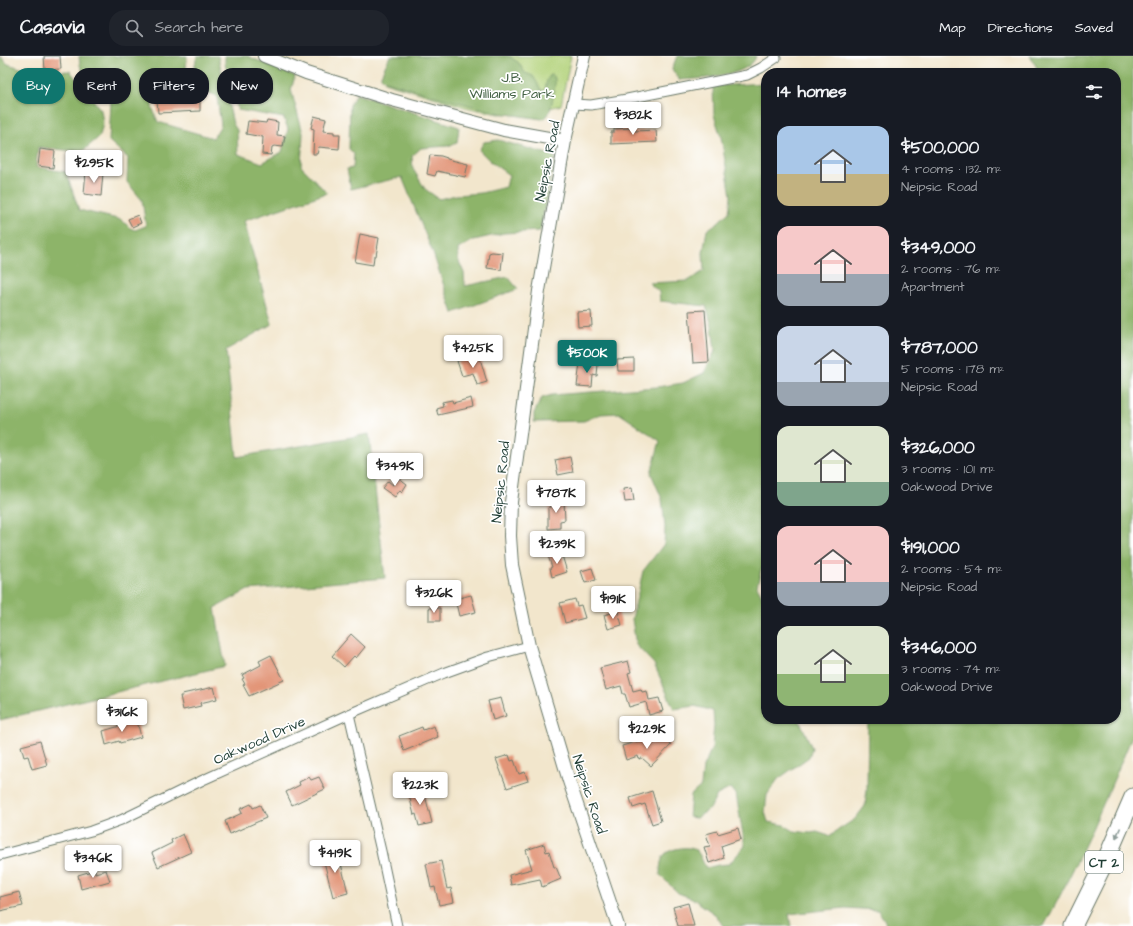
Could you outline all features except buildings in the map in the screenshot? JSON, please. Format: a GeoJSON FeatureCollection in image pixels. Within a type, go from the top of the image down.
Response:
{"type":"FeatureCollection","features":[{"type":"Feature","properties":{"kind":"highway","name":"CT 2"},"geometry":{"type":"LineString","coordinates":[[1072,926],[1108,855],[1133,797]]}},
{"type":"Feature","properties":{"kind":"street"},"geometry":{"type":"LineString","coordinates":[[264,56],[306,73],[392,100],[504,130],[565,141]]}},
{"type":"Feature","properties":{"kind":"street","name":"Neipsic Road"},"geometry":{"type":"LineString","coordinates":[[584,56],[565,141],[537,304],[511,502],[510,536],[512,565],[529,646],[569,781],[618,926]]}},
{"type":"Feature","properties":{"kind":"street"},"geometry":{"type":"LineString","coordinates":[[574,104],[590,106],[747,74],[761,68],[776,58]]}},
{"type":"Feature","properties":{"kind":"street","name":"Oakwood Drive"},"geometry":{"type":"LineString","coordinates":[[0,855],[91,831],[121,820],[203,780],[444,673],[488,657],[529,646]]}},
{"type":"Feature","properties":{"kind":"street"},"geometry":{"type":"LineString","coordinates":[[349,714],[397,926]]}},
{"type":"Feature","properties":{"kind":"green space"},"geometry":{"type":"Polygon","coordinates":[[[0,56],[8,64],[20,68],[12,68],[12,104],[65,104],[65,71],[70,71],[73,75],[73,104],[96,104],[101,110],[103,123],[100,136],[82,152],[38,147],[36,167],[66,172],[79,210],[122,220],[130,228],[135,230],[146,226],[142,200],[127,182],[128,158],[109,141],[111,104],[131,104],[131,68],[81,68],[79,56],[187,56],[186,68],[139,68],[139,104],[152,104],[158,122],[213,138],[221,125],[218,104],[229,104],[233,124],[237,130],[238,154],[262,163],[282,152],[288,129],[284,118],[238,110],[236,104],[273,104],[273,68],[226,68],[225,56],[247,56],[295,76],[291,90],[303,133],[301,166],[327,193],[244,221],[272,324],[226,350],[237,457],[369,434],[385,578],[248,590],[215,608],[225,666],[0,720],[0,56]]]}},
{"type":"Feature","properties":{"kind":"green space"},"geometry":{"type":"Polygon","coordinates":[[[197,56],[218,56],[221,68],[217,68],[217,97],[209,92],[209,68],[194,68],[197,56]]]}},
{"type":"Feature","properties":{"kind":"green space","name":"J.B. Williams Park"},"geometry":{"type":"Polygon","coordinates":[[[390,56],[508,56],[518,62],[525,73],[533,76],[542,91],[545,89],[547,80],[551,74],[554,77],[555,86],[549,114],[542,119],[499,113],[385,81],[381,75],[390,56]]]}},
{"type":"Feature","properties":{"kind":"green space","name":"J.B. Williams Park"},"geometry":{"type":"Polygon","coordinates":[[[393,56],[571,56],[561,105],[531,113],[498,114],[465,107],[384,82],[393,56]]]}},
{"type":"Feature","properties":{"kind":"green space"},"geometry":{"type":"Polygon","coordinates":[[[677,56],[756,56],[752,63],[734,73],[710,78],[679,80],[672,69],[677,56]]]}},
{"type":"Feature","properties":{"kind":"green space"},"geometry":{"type":"Polygon","coordinates":[[[1030,56],[1133,56],[1133,734],[1091,831],[1044,926],[886,926],[885,921],[878,910],[845,908],[789,914],[791,926],[723,926],[716,915],[692,898],[678,893],[660,875],[662,859],[665,854],[672,850],[681,848],[694,849],[697,851],[706,868],[729,864],[745,846],[736,794],[731,788],[717,795],[710,809],[696,818],[689,817],[691,795],[701,786],[703,767],[712,748],[714,725],[713,711],[695,706],[674,709],[654,664],[636,645],[632,619],[643,571],[664,544],[665,527],[662,499],[651,473],[660,441],[619,413],[601,414],[584,421],[534,422],[534,413],[542,398],[552,395],[657,387],[683,383],[704,373],[715,351],[712,326],[706,306],[660,301],[659,292],[649,283],[688,281],[704,271],[703,253],[707,230],[729,212],[731,196],[721,137],[714,115],[713,86],[761,83],[761,570],[757,586],[761,594],[761,724],[801,724],[812,748],[809,757],[778,779],[767,795],[765,812],[768,822],[784,825],[794,831],[810,833],[817,832],[829,836],[855,819],[865,806],[867,789],[868,724],[1121,724],[1121,68],[1037,68],[1030,56]]]}},
{"type":"Feature","properties":{"kind":"green space"},"geometry":{"type":"Polygon","coordinates":[[[356,94],[459,127],[457,143],[448,146],[421,148],[412,156],[413,169],[425,189],[439,199],[456,195],[481,193],[506,187],[509,175],[491,162],[479,150],[484,142],[498,140],[555,156],[540,231],[504,233],[474,240],[458,249],[458,259],[464,273],[465,286],[508,277],[518,289],[453,313],[433,253],[402,177],[351,189],[347,169],[353,168],[354,154],[349,149],[350,105],[356,94]]]}}]}
